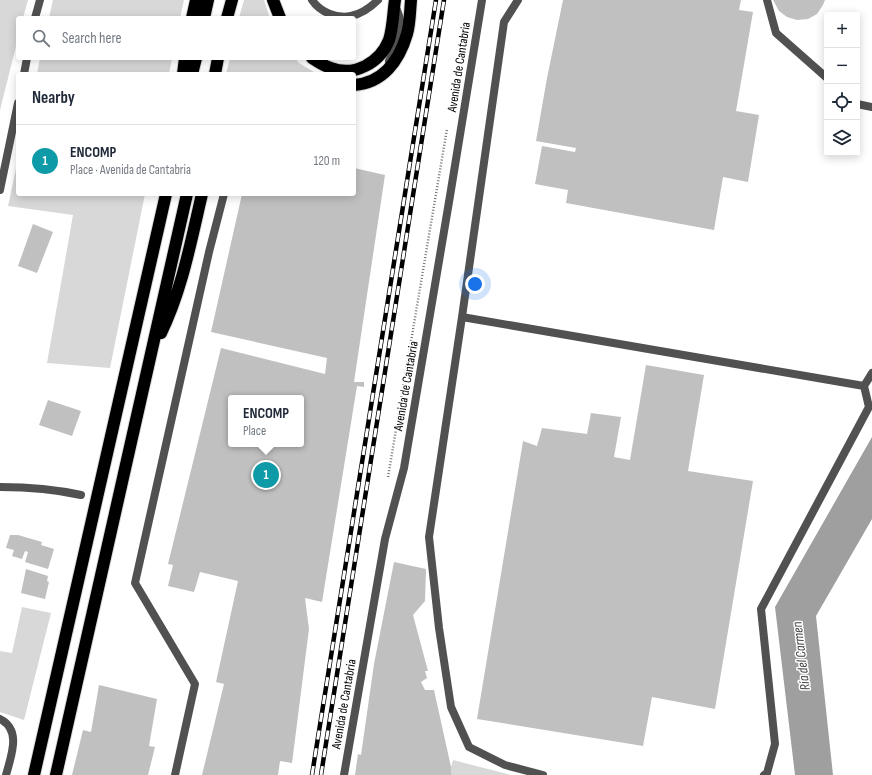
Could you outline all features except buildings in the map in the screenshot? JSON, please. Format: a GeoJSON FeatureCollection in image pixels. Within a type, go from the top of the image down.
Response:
{"type":"FeatureCollection","features":[{"type":"Feature","properties":{"kind":"highway"},"geometry":{"type":"LineString","coordinates":[[192,16],[196,0]]}},
{"type":"Feature","properties":{"kind":"highway"},"geometry":{"type":"LineString","coordinates":[[204,16],[208,0]]}},
{"type":"Feature","properties":{"kind":"highway"},"geometry":{"type":"LineString","coordinates":[[228,16],[232,0]]}},
{"type":"Feature","properties":{"kind":"highway"},"geometry":{"type":"LineString","coordinates":[[273,0],[279,16]]}},
{"type":"Feature","properties":{"kind":"highway"},"geometry":{"type":"LineString","coordinates":[[356,85],[362,85],[380,77],[390,69],[400,52],[407,34],[411,0]]}},
{"type":"Feature","properties":{"kind":"highway"},"geometry":{"type":"LineString","coordinates":[[316,60],[332,69],[344,70],[367,66],[377,59],[389,39],[393,1]]}},
{"type":"Feature","properties":{"kind":"highway"},"geometry":{"type":"LineString","coordinates":[[183,72],[185,60]]}},
{"type":"Feature","properties":{"kind":"highway"},"geometry":{"type":"LineString","coordinates":[[192,72],[196,60]]}},
{"type":"Feature","properties":{"kind":"highway"},"geometry":{"type":"LineString","coordinates":[[215,72],[218,60]]}},
{"type":"Feature","properties":{"kind":"highway"},"geometry":{"type":"LineString","coordinates":[[34,775],[166,196]]}},
{"type":"Feature","properties":{"kind":"highway"},"geometry":{"type":"LineString","coordinates":[[56,775],[187,196]]}},
{"type":"Feature","properties":{"kind":"highway"},"geometry":{"type":"LineString","coordinates":[[151,352],[170,314],[180,286],[202,196]]}},
{"type":"Feature","properties":{"kind":"street"},"geometry":{"type":"LineString","coordinates":[[36,16],[40,0]]}},
{"type":"Feature","properties":{"kind":"street"},"geometry":{"type":"LineString","coordinates":[[312,0],[320,9],[334,16],[350,16],[364,11],[378,0]]}},
{"type":"Feature","properties":{"kind":"street","name":"Avenida de Cantabria"},"geometry":{"type":"LineString","coordinates":[[344,775],[385,539],[406,461],[482,0]]}},
{"type":"Feature","properties":{"kind":"street"},"geometry":{"type":"LineString","coordinates":[[518,0],[504,22],[429,537],[439,628],[451,708],[469,747],[506,766],[543,775]]}},
{"type":"Feature","properties":{"kind":"street"},"geometry":{"type":"LineString","coordinates":[[767,0],[776,33],[824,75]]}},
{"type":"Feature","properties":{"kind":"street"},"geometry":{"type":"LineString","coordinates":[[380,77],[399,40],[401,29],[400,15],[393,1]]}},
{"type":"Feature","properties":{"kind":"street"},"geometry":{"type":"LineString","coordinates":[[24,72],[27,60]]}},
{"type":"Feature","properties":{"kind":"street"},"geometry":{"type":"LineString","coordinates":[[860,105],[872,107]]}},
{"type":"Feature","properties":{"kind":"street"},"geometry":{"type":"LineString","coordinates":[[0,190],[16,113]]}},
{"type":"Feature","properties":{"kind":"street"},"geometry":{"type":"LineString","coordinates":[[175,775],[196,684],[135,584],[209,252],[223,196]]}},
{"type":"Feature","properties":{"kind":"street"},"geometry":{"type":"LineString","coordinates":[[462,317],[864,386]]}},
{"type":"Feature","properties":{"kind":"street"},"geometry":{"type":"LineString","coordinates":[[764,775],[767,773],[775,744],[761,609],[869,407],[864,386],[872,373]]}},
{"type":"Feature","properties":{"kind":"street"},"geometry":{"type":"LineString","coordinates":[[0,487],[53,489],[82,495]]}},
{"type":"Feature","properties":{"kind":"street"},"geometry":{"type":"LineString","coordinates":[[0,719],[10,726],[14,735],[12,753],[6,775]]}},
{"type":"Feature","properties":{"kind":"path"},"geometry":{"type":"LineString","coordinates":[[388,478],[448,126]]}},
{"type":"Feature","properties":{"kind":"shaded area"},"geometry":{"type":"Polygon","coordinates":[[[0,0],[28,0],[24,16],[16,16],[16,46],[0,110],[0,0]]]}},
{"type":"Feature","properties":{"kind":"shaded area"},"geometry":{"type":"Polygon","coordinates":[[[53,0],[184,0],[180,16],[49,16],[53,0]]]}},
{"type":"Feature","properties":{"kind":"shaded area"},"geometry":{"type":"Polygon","coordinates":[[[244,0],[264,0],[269,16],[240,16],[244,0]]]}},
{"type":"Feature","properties":{"kind":"shaded area"},"geometry":{"type":"Polygon","coordinates":[[[40,60],[172,60],[169,72],[37,72],[40,60]]]}},
{"type":"Feature","properties":{"kind":"shaded area"},"geometry":{"type":"Polygon","coordinates":[[[230,60],[297,60],[314,72],[226,72],[230,60]]]}},
{"type":"Feature","properties":{"kind":"shaded area"},"geometry":{"type":"Polygon","coordinates":[[[16,168],[16,196],[145,196],[110,368],[47,363],[73,215],[8,206],[16,168]]]}},
{"type":"Feature","properties":{"kind":"shaded area"},"geometry":{"type":"Polygon","coordinates":[[[22,607],[51,613],[24,720],[0,712],[0,651],[12,653],[22,607]]]}},
{"type":"Feature","properties":{"kind":"shaded area"},"geometry":{"type":"Polygon","coordinates":[[[453,760],[511,775],[451,775],[453,760]]]}},
{"type":"Feature","properties":{"kind":"water","name":"Ría del Carmen"},"geometry":{"type":"Polygon","coordinates":[[[872,437],[872,519],[816,616],[833,775],[795,775],[775,607],[872,437]]]}},
{"type":"Feature","properties":{"kind":"railway"},"geometry":{"type":"LineString","coordinates":[[312,775],[436,0]]}},
{"type":"Feature","properties":{"kind":"railway"},"geometry":{"type":"LineString","coordinates":[[321,775],[444,0]]}},
{"type":"Feature","properties":{"kind":"place","name":"ENCOMP"},"geometry":{"type":"Point","coordinates":[266,475]}}]}
